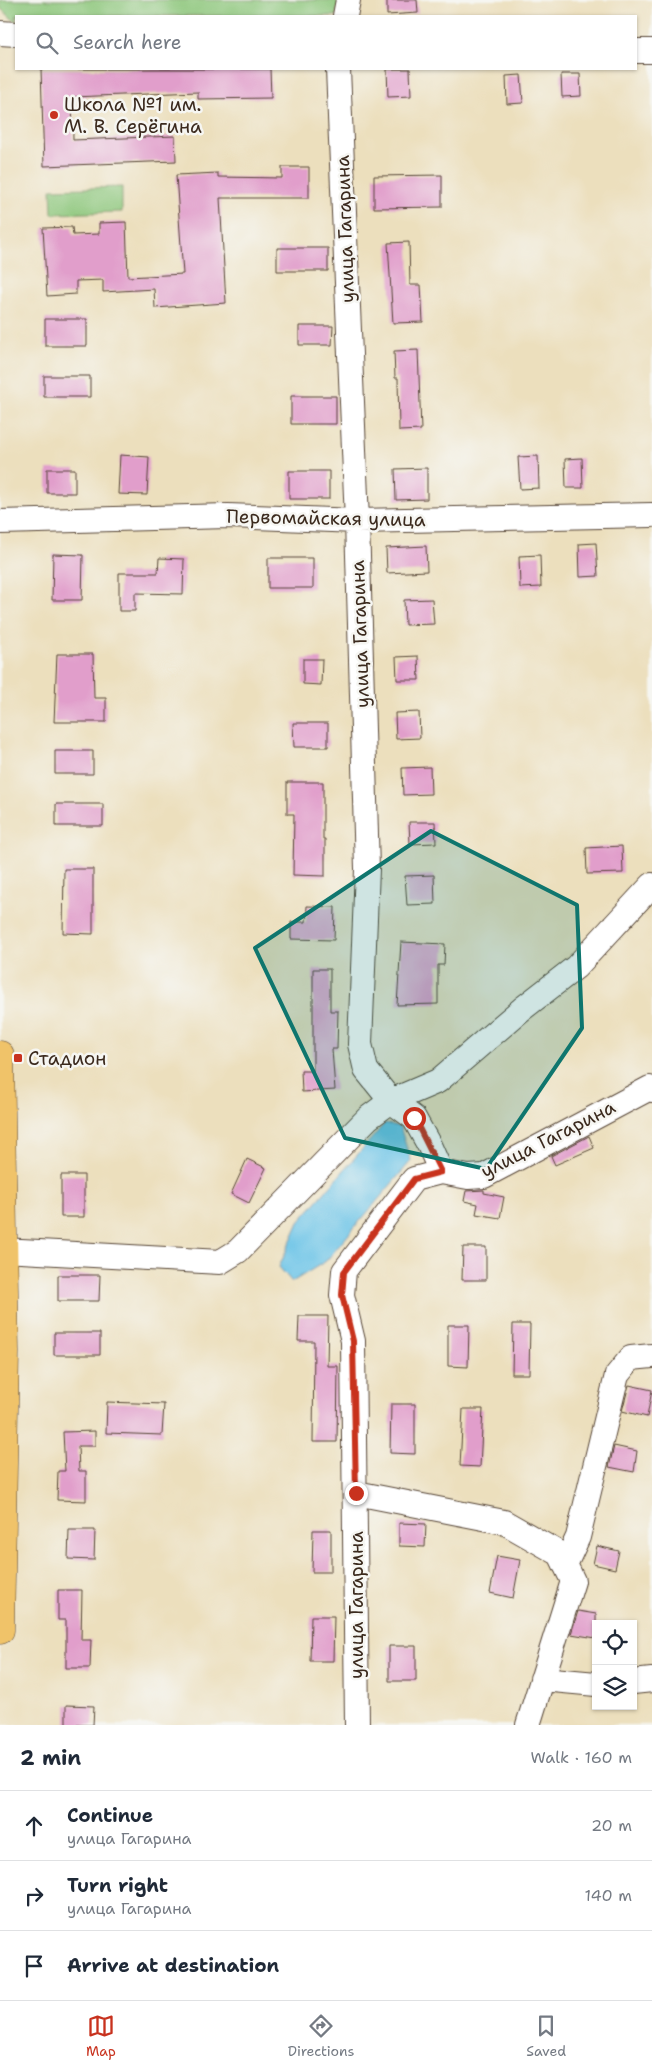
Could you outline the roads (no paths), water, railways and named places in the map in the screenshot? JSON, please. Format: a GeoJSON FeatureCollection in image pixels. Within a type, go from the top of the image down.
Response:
{"type":"FeatureCollection","features":[{"type":"Feature","properties":{"kind":"main road"},"geometry":{"type":"LineString","coordinates":[[0,1055],[5,1352],[0,1630]]}},
{"type":"Feature","properties":{"kind":"street"},"geometry":{"type":"LineString","coordinates":[[345,15],[348,0]]}},
{"type":"Feature","properties":{"kind":"street"},"geometry":{"type":"LineString","coordinates":[[0,33],[15,34]]}},
{"type":"Feature","properties":{"kind":"street"},"geometry":{"type":"LineString","coordinates":[[637,51],[652,51]]}},
{"type":"Feature","properties":{"kind":"street","name":"улица Гагарина"},"geometry":{"type":"LineString","coordinates":[[338,70],[357,521],[367,869],[360,1044],[366,1070],[391,1101],[414,1118],[441,1172]]}},
{"type":"Feature","properties":{"kind":"street","name":"Первомайская улица"},"geometry":{"type":"LineString","coordinates":[[0,522],[228,516],[357,521],[652,515]]}},
{"type":"Feature","properties":{"kind":"street"},"geometry":{"type":"LineString","coordinates":[[3,1250],[220,1262],[238,1251],[368,1118],[391,1101],[438,1081],[522,1009],[576,967],[652,885]]}},
{"type":"Feature","properties":{"kind":"street","name":"улица Гагарина"},"geometry":{"type":"LineString","coordinates":[[357,1725],[353,1341],[342,1295],[344,1272],[414,1179],[441,1172],[468,1177],[484,1176],[650,1088],[652,1090]]}},
{"type":"Feature","properties":{"kind":"street"},"geometry":{"type":"LineString","coordinates":[[565,1564],[578,1537],[616,1375],[631,1358],[652,1356]]}},
{"type":"Feature","properties":{"kind":"street"},"geometry":{"type":"LineString","coordinates":[[356,1493],[504,1522],[560,1554],[573,1581],[528,1725]]}},
{"type":"Feature","properties":{"kind":"street"},"geometry":{"type":"LineString","coordinates":[[542,1679],[592,1684]]}},
{"type":"Feature","properties":{"kind":"street"},"geometry":{"type":"LineString","coordinates":[[637,1682],[652,1680]]}},
{"type":"Feature","properties":{"kind":"water"},"geometry":{"type":"Polygon","coordinates":[[[385,1123],[400,1127],[411,1161],[326,1261],[292,1282],[279,1267],[299,1222],[385,1123]]]}},
{"type":"Feature","properties":{"kind":"place","name":"Школа №1 им. М. В. Серёгина"},"geometry":{"type":"Point","coordinates":[54,115]}},
{"type":"Feature","properties":{"kind":"place","name":"Стадион"},"geometry":{"type":"Point","coordinates":[18,1058]}}]}
